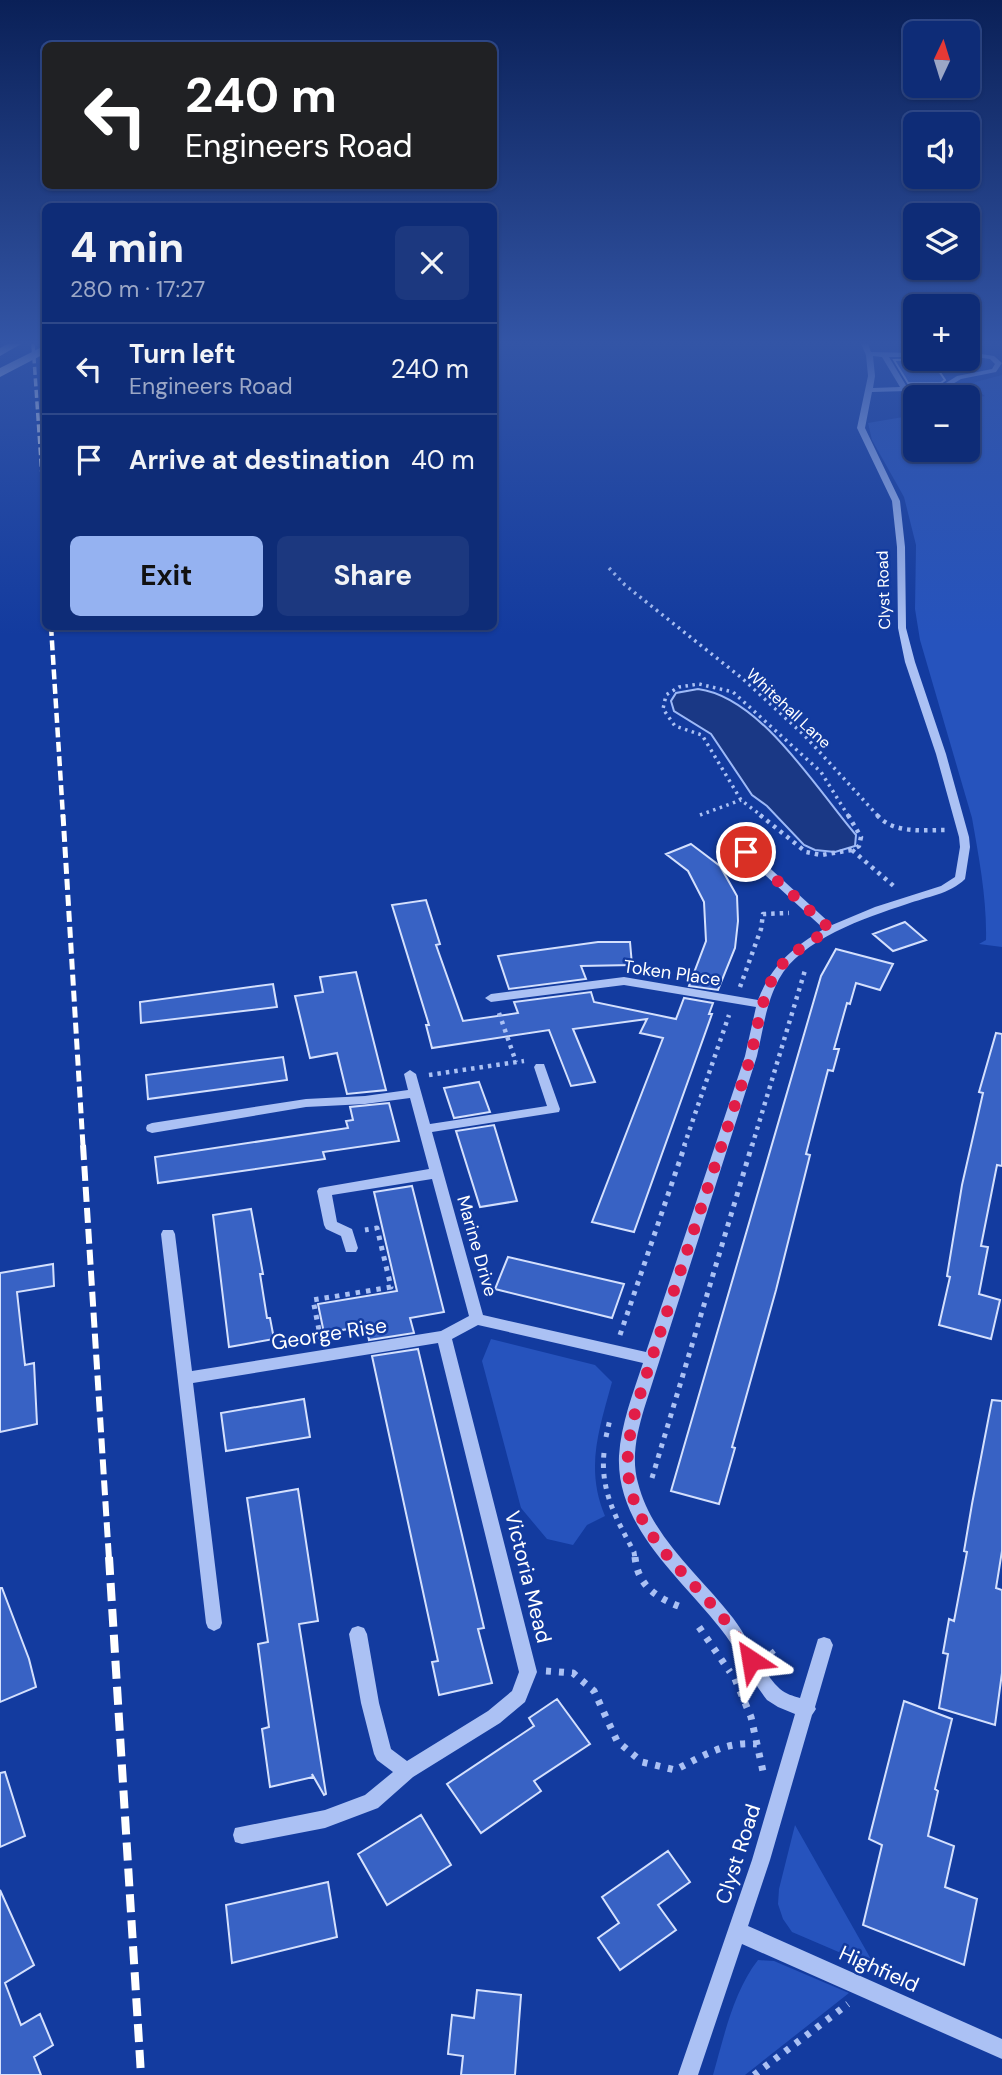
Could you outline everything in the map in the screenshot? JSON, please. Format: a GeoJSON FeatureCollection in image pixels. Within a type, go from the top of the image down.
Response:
{"type":"FeatureCollection","features":[{"type":"Feature","properties":{"kind":"street","name":"Clyst Road"},"geometry":{"type":"LineString","coordinates":[[867,441],[896,501],[901,547],[902,628],[965,847],[960,878],[945,888],[910,900]]}},
{"type":"Feature","properties":{"kind":"street"},"geometry":{"type":"LineString","coordinates":[[746,852],[830,929]]}},
{"type":"Feature","properties":{"kind":"street"},"geometry":{"type":"LineString","coordinates":[[807,1709],[775,1697],[727,1623],[678,1570],[656,1540],[636,1504],[629,1481],[630,1438],[651,1359],[777,971],[797,951],[830,929],[910,900]]}},
{"type":"Feature","properties":{"kind":"street","name":"Token Place"},"geometry":{"type":"LineString","coordinates":[[493,998],[624,981],[764,1005]]}},
{"type":"Feature","properties":{"kind":"street"},"geometry":{"type":"LineString","coordinates":[[425,1129],[554,1109],[540,1067]]}},
{"type":"Feature","properties":{"kind":"street","name":"Marine Drive"},"geometry":{"type":"LineString","coordinates":[[410,1076],[477,1319],[651,1359]]}},
{"type":"Feature","properties":{"kind":"street"},"geometry":{"type":"LineString","coordinates":[[152,1128],[306,1103],[365,1100],[414,1093]]}},
{"type":"Feature","properties":{"kind":"street"},"geometry":{"type":"LineString","coordinates":[[351,1248],[347,1233],[331,1225],[324,1191],[437,1173]]}},
{"type":"Feature","properties":{"kind":"street"},"geometry":{"type":"LineString","coordinates":[[168,1234],[214,1623]]}},
{"type":"Feature","properties":{"kind":"street","name":"George Rise"},"geometry":{"type":"LineString","coordinates":[[184,1378],[444,1336],[477,1319]]}},
{"type":"Feature","properties":{"kind":"street","name":"Victoria Mead"},"geometry":{"type":"LineString","coordinates":[[444,1336],[528,1672]]}},
{"type":"Feature","properties":{"kind":"street"},"geometry":{"type":"LineString","coordinates":[[358,1634],[370,1703],[383,1754],[407,1771]]}},
{"type":"Feature","properties":{"kind":"street","name":"Clyst Road"},"geometry":{"type":"LineString","coordinates":[[688,2075],[761,1860],[824,1645]]}},
{"type":"Feature","properties":{"kind":"street"},"geometry":{"type":"LineString","coordinates":[[242,1835],[325,1819],[371,1802],[407,1771],[494,1717],[519,1696],[528,1672]]}},
{"type":"Feature","properties":{"kind":"street","name":"Highfield"},"geometry":{"type":"LineString","coordinates":[[736,1931],[1002,2049]]}},
{"type":"Feature","properties":{"kind":"path","name":"Whitehall Lane"},"geometry":{"type":"LineString","coordinates":[[609,568],[625,585],[743,679],[804,735],[887,826],[914,830],[962,830]]}},
{"type":"Feature","properties":{"kind":"path"},"geometry":{"type":"LineString","coordinates":[[699,684],[733,692],[821,772],[861,837],[859,846],[852,850],[821,855],[806,852],[741,800],[702,736],[675,726],[663,709],[666,695],[679,687],[699,684]]}},
{"type":"Feature","properties":{"kind":"path"},"geometry":{"type":"LineString","coordinates":[[700,815],[741,800]]}},
{"type":"Feature","properties":{"kind":"path"},"geometry":{"type":"LineString","coordinates":[[852,850],[910,900]]}},
{"type":"Feature","properties":{"kind":"path"},"geometry":{"type":"LineString","coordinates":[[613,1350],[761,929],[763,914],[783,914],[807,909]]}},
{"type":"Feature","properties":{"kind":"path"},"geometry":{"type":"LineString","coordinates":[[653,1485],[651,1477],[807,962]]}},
{"type":"Feature","properties":{"kind":"path"},"geometry":{"type":"LineString","coordinates":[[493,998],[516,1062]]}},
{"type":"Feature","properties":{"kind":"path"},"geometry":{"type":"LineString","coordinates":[[410,1076],[537,1059],[540,1067]]}},
{"type":"Feature","properties":{"kind":"path"},"geometry":{"type":"LineString","coordinates":[[324,1356],[313,1300],[391,1287],[377,1228],[347,1233]]}},
{"type":"Feature","properties":{"kind":"path"},"geometry":{"type":"LineString","coordinates":[[611,1415],[607,1426],[602,1472],[610,1506],[634,1552],[636,1572],[659,1599],[686,1608],[720,1655],[737,1682],[751,1717],[762,1776],[786,1780]]}},
{"type":"Feature","properties":{"kind":"path"},"geometry":{"type":"LineString","coordinates":[[766,1646],[780,1664]]}},
{"type":"Feature","properties":{"kind":"path"},"geometry":{"type":"LineString","coordinates":[[528,1672],[573,1673],[594,1691],[617,1741],[642,1762],[675,1770],[718,1748],[737,1742],[757,1744]]}},
{"type":"Feature","properties":{"kind":"path"},"geometry":{"type":"LineString","coordinates":[[754,2075],[855,1999],[859,1984]]}},
{"type":"Feature","properties":{"kind":"shaded area"},"geometry":{"type":"Polygon","coordinates":[[[872,441],[903,441],[903,462],[980,462],[980,441],[1002,441],[1002,947],[979,944],[986,940],[980,863],[972,818],[920,640],[915,609],[916,545],[904,497],[872,441]]]}},
{"type":"Feature","properties":{"kind":"shaded area"},"geometry":{"type":"Polygon","coordinates":[[[698,689],[721,696],[744,709],[786,748],[856,835],[855,846],[835,852],[815,850],[804,845],[767,806],[752,795],[711,734],[674,711],[671,701],[676,693],[698,689]]]}},
{"type":"Feature","properties":{"kind":"shaded area"},"geometry":{"type":"Polygon","coordinates":[[[491,1339],[595,1365],[612,1382],[599,1433],[595,1465],[599,1498],[605,1516],[587,1525],[573,1545],[547,1539],[521,1508],[482,1361],[491,1339]]]}},
{"type":"Feature","properties":{"kind":"shaded area"},"geometry":{"type":"Polygon","coordinates":[[[795,1825],[876,1968],[792,1932],[783,1919],[778,1904],[779,1889],[795,1825]]]}},
{"type":"Feature","properties":{"kind":"shaded area"},"geometry":{"type":"Polygon","coordinates":[[[758,1960],[774,1961],[849,1993],[745,2075],[713,2075],[736,2000],[758,1960]]]}},
{"type":"Feature","properties":{"kind":"building"},"geometry":{"type":"Polygon","coordinates":[[[691,844],[720,866],[737,896],[735,948],[718,990],[689,986],[706,941],[704,902],[688,871],[666,854],[691,844]]]}},
{"type":"Feature","properties":{"kind":"building"},"geometry":{"type":"Polygon","coordinates":[[[426,900],[440,944],[436,945],[463,1021],[518,1013],[514,1002],[591,992],[594,1002],[676,1019],[684,998],[713,1003],[709,1014],[712,1014],[634,1232],[592,1222],[663,1038],[640,1033],[647,1019],[573,1029],[595,1082],[571,1086],[549,1030],[432,1048],[426,1025],[429,1025],[392,905],[426,900]]]}},
{"type":"Feature","properties":{"kind":"building"},"geometry":{"type":"Polygon","coordinates":[[[905,922],[926,940],[893,951],[873,934],[905,922]]]}},
{"type":"Feature","properties":{"kind":"building"},"geometry":{"type":"Polygon","coordinates":[[[598,942],[630,942],[632,965],[581,966],[586,979],[509,989],[498,956],[598,942]]]}},
{"type":"Feature","properties":{"kind":"building"},"geometry":{"type":"Polygon","coordinates":[[[836,949],[893,964],[880,990],[856,983],[850,1004],[847,1003],[834,1049],[839,1049],[833,1071],[828,1070],[806,1154],[810,1155],[719,1504],[671,1491],[821,976],[836,949]]]}},
{"type":"Feature","properties":{"kind":"building"},"geometry":{"type":"Polygon","coordinates":[[[356,972],[386,1090],[347,1094],[337,1053],[310,1058],[295,996],[323,992],[320,977],[356,972]]]}},
{"type":"Feature","properties":{"kind":"building"},"geometry":{"type":"Polygon","coordinates":[[[273,984],[277,1007],[141,1023],[140,1002],[273,984]]]}},
{"type":"Feature","properties":{"kind":"building"},"geometry":{"type":"Polygon","coordinates":[[[996,1033],[1002,1034],[1002,1166],[997,1165],[981,1246],[988,1247],[979,1294],[1000,1300],[991,1339],[939,1325],[950,1277],[947,1276],[962,1185],[983,1093],[979,1092],[996,1033]]]}},
{"type":"Feature","properties":{"kind":"building"},"geometry":{"type":"Polygon","coordinates":[[[283,1057],[287,1080],[148,1099],[146,1075],[283,1057]]]}},
{"type":"Feature","properties":{"kind":"building"},"geometry":{"type":"Polygon","coordinates":[[[479,1082],[490,1112],[454,1118],[444,1088],[479,1082]]]}},
{"type":"Feature","properties":{"kind":"building"},"geometry":{"type":"Polygon","coordinates":[[[389,1103],[399,1141],[323,1152],[325,1159],[158,1183],[155,1157],[348,1128],[346,1121],[353,1120],[350,1107],[389,1103]]]}},
{"type":"Feature","properties":{"kind":"building"},"geometry":{"type":"Polygon","coordinates":[[[494,1125],[517,1201],[480,1207],[456,1131],[494,1125]]]}},
{"type":"Feature","properties":{"kind":"building"},"geometry":{"type":"Polygon","coordinates":[[[412,1186],[444,1312],[410,1318],[414,1333],[369,1340],[366,1326],[324,1333],[318,1304],[397,1291],[374,1192],[412,1186]]]}},
{"type":"Feature","properties":{"kind":"building"},"geometry":{"type":"Polygon","coordinates":[[[251,1209],[263,1274],[260,1274],[267,1318],[270,1318],[274,1339],[229,1347],[213,1215],[251,1209]]]}},
{"type":"Feature","properties":{"kind":"building"},"geometry":{"type":"Polygon","coordinates":[[[508,1257],[624,1284],[612,1318],[495,1289],[508,1257]]]}},
{"type":"Feature","properties":{"kind":"building"},"geometry":{"type":"Polygon","coordinates":[[[53,1264],[54,1286],[17,1292],[25,1365],[34,1363],[37,1424],[0,1432],[0,1273],[53,1264]]]}},
{"type":"Feature","properties":{"kind":"building"},"geometry":{"type":"Polygon","coordinates":[[[418,1349],[484,1628],[478,1629],[492,1683],[439,1695],[432,1662],[438,1661],[372,1356],[418,1349]]]}},
{"type":"Feature","properties":{"kind":"building"},"geometry":{"type":"Polygon","coordinates":[[[304,1399],[310,1437],[226,1451],[221,1413],[304,1399]]]}},
{"type":"Feature","properties":{"kind":"building"},"geometry":{"type":"Polygon","coordinates":[[[992,1400],[1002,1401],[1002,1551],[996,1588],[1002,1590],[1002,1673],[995,1725],[939,1708],[948,1654],[943,1653],[949,1619],[954,1621],[992,1400]]]}},
{"type":"Feature","properties":{"kind":"building"},"geometry":{"type":"Polygon","coordinates":[[[298,1489],[318,1621],[299,1624],[326,1794],[324,1795],[312,1774],[313,1777],[270,1787],[262,1729],[269,1727],[258,1644],[268,1642],[247,1498],[298,1489]]]}},
{"type":"Feature","properties":{"kind":"building"},"geometry":{"type":"Polygon","coordinates":[[[0,1588],[29,1659],[36,1687],[0,1702],[0,1588]]]}},
{"type":"Feature","properties":{"kind":"building"},"geometry":{"type":"Polygon","coordinates":[[[557,1699],[590,1744],[534,1781],[541,1791],[481,1833],[447,1784],[534,1726],[529,1718],[557,1699]]]}},
{"type":"Feature","properties":{"kind":"building"},"geometry":{"type":"Polygon","coordinates":[[[904,1701],[952,1719],[935,1789],[938,1791],[928,1836],[954,1846],[945,1887],[977,1899],[964,1965],[863,1925],[882,1845],[869,1839],[904,1701]]]}},
{"type":"Feature","properties":{"kind":"building"},"geometry":{"type":"Polygon","coordinates":[[[5,1772],[25,1836],[0,1847],[0,1773],[5,1772]]]}},
{"type":"Feature","properties":{"kind":"building"},"geometry":{"type":"Polygon","coordinates":[[[421,1815],[451,1865],[387,1905],[358,1854],[421,1815]]]}},
{"type":"Feature","properties":{"kind":"building"},"geometry":{"type":"Polygon","coordinates":[[[668,1851],[690,1882],[658,1905],[676,1930],[620,1970],[598,1938],[619,1923],[602,1897],[668,1851]]]}},
{"type":"Feature","properties":{"kind":"building"},"geometry":{"type":"Polygon","coordinates":[[[328,1882],[337,1937],[232,1963],[226,1905],[328,1882]]]}},
{"type":"Feature","properties":{"kind":"building"},"geometry":{"type":"Polygon","coordinates":[[[0,1890],[34,1965],[5,1983],[21,2025],[40,2014],[53,2045],[34,2057],[41,2075],[0,2075],[0,1890]]]}},
{"type":"Feature","properties":{"kind":"building"},"geometry":{"type":"Polygon","coordinates":[[[477,1990],[521,1995],[515,2075],[461,2075],[463,2056],[448,2054],[452,2015],[474,2018],[477,1990]]]}},
{"type":"Feature","properties":{"kind":"railway"},"geometry":{"type":"LineString","coordinates":[[40,441],[42,476]]}},
{"type":"Feature","properties":{"kind":"railway"},"geometry":{"type":"LineString","coordinates":[[51,630],[63,817]]}},
{"type":"Feature","properties":{"kind":"railway"},"geometry":{"type":"LineString","coordinates":[[63,815],[83,1146]]}},
{"type":"Feature","properties":{"kind":"railway"},"geometry":{"type":"LineString","coordinates":[[83,1145],[109,1559]]}},
{"type":"Feature","properties":{"kind":"railway"},"geometry":{"type":"LineString","coordinates":[[109,1557],[141,2075]]}},
{"type":"Feature","properties":{"kind":"route"},"geometry":{"type":"LineString","coordinates":[[746,852],[830,929],[797,951],[777,971],[764,1005],[751,1056],[643,1385],[631,1428],[628,1459],[629,1481],[636,1504],[656,1540],[678,1570],[727,1623],[751,1660]]}}]}
